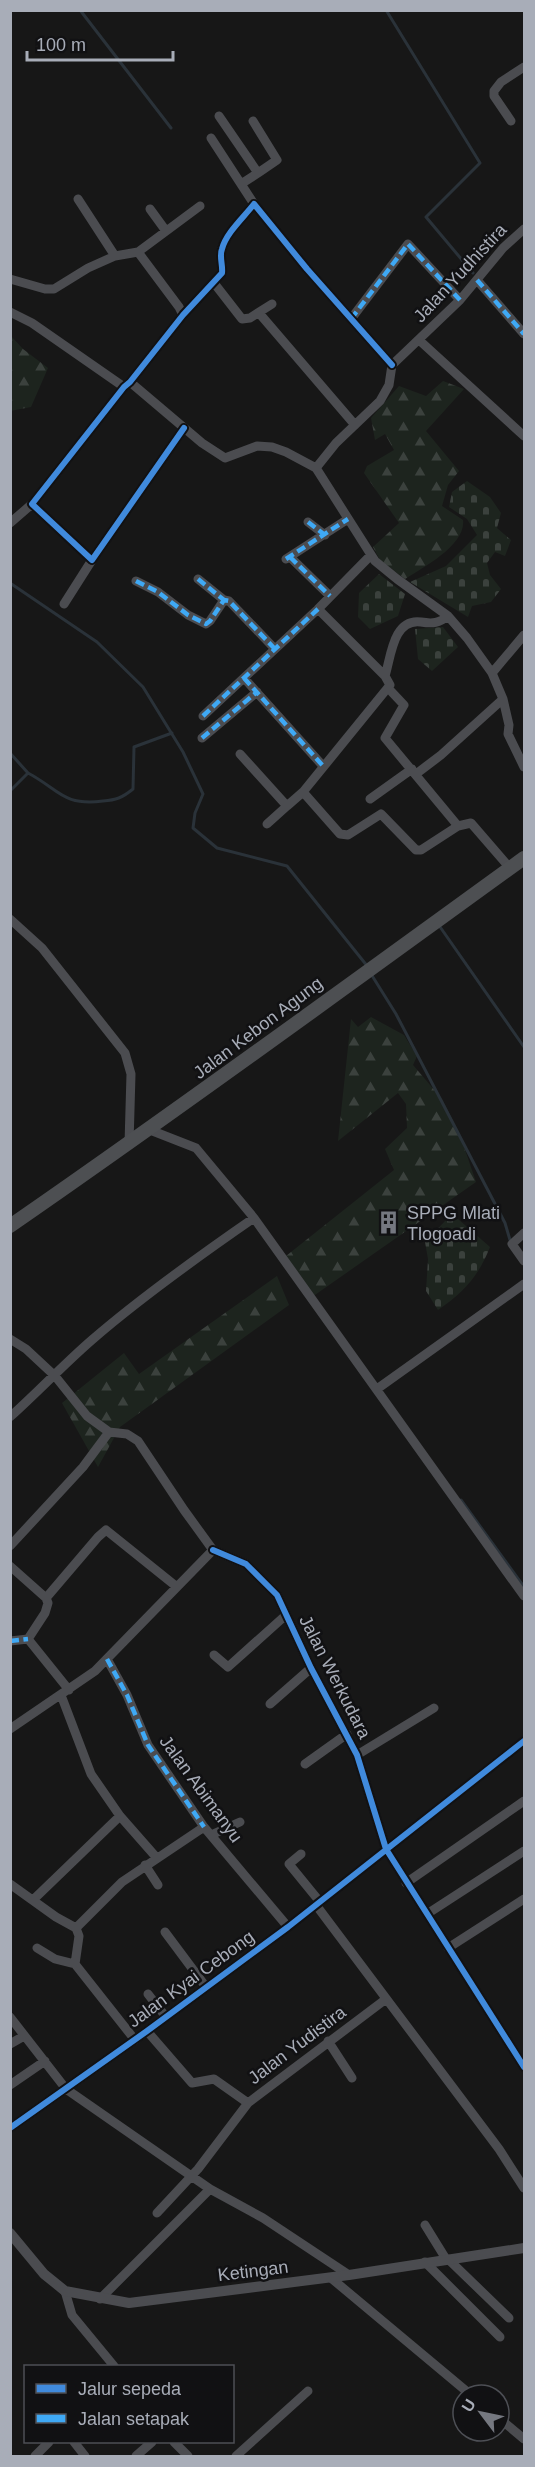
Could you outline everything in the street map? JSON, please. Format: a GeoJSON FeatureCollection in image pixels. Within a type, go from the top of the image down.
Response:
{"type":"FeatureCollection","features":[{"type":"Feature","properties":{"kind":"main road","name":"Jalan Kebon Agung"},"geometry":{"type":"LineString","coordinates":[[10,1226],[150,1130],[347,984],[525,858]]}},
{"type":"Feature","properties":{"kind":"street"},"geometry":{"type":"LineString","coordinates":[[511,121],[494,96],[494,91],[501,82],[521,69],[525,81]]}},
{"type":"Feature","properties":{"kind":"street"},"geometry":{"type":"LineString","coordinates":[[219,116],[258,173]]}},
{"type":"Feature","properties":{"kind":"street"},"geometry":{"type":"LineString","coordinates":[[241,184],[277,160],[253,121]]}},
{"type":"Feature","properties":{"kind":"street"},"geometry":{"type":"LineString","coordinates":[[211,138],[254,204],[392,366],[385,393],[316,468]]}},
{"type":"Feature","properties":{"kind":"street"},"geometry":{"type":"LineString","coordinates":[[78,199],[115,256]]}},
{"type":"Feature","properties":{"kind":"street"},"geometry":{"type":"LineString","coordinates":[[10,523],[32,504],[183,315],[222,273],[224,264],[221,250],[227,238],[254,204]]}},
{"type":"Feature","properties":{"kind":"street"},"geometry":{"type":"LineString","coordinates":[[10,279],[45,289],[54,289],[88,268],[115,256],[138,252],[200,206]]}},
{"type":"Feature","properties":{"kind":"street"},"geometry":{"type":"LineString","coordinates":[[150,209],[166,231]]}},
{"type":"Feature","properties":{"kind":"street","name":"Jalan Yudhistira"},"geometry":{"type":"LineString","coordinates":[[392,366],[460,300],[503,248],[525,229]]}},
{"type":"Feature","properties":{"kind":"street"},"geometry":{"type":"LineString","coordinates":[[351,319],[408,244],[460,300]]}},
{"type":"Feature","properties":{"kind":"street"},"geometry":{"type":"LineString","coordinates":[[138,252],[183,315]]}},
{"type":"Feature","properties":{"kind":"street"},"geometry":{"type":"LineString","coordinates":[[477,280],[525,334]]}},
{"type":"Feature","properties":{"kind":"street"},"geometry":{"type":"LineString","coordinates":[[214,283],[242,319],[250,318],[272,304]]}},
{"type":"Feature","properties":{"kind":"street"},"geometry":{"type":"LineString","coordinates":[[10,312],[32,323],[127,385],[225,458],[257,446],[272,447],[316,468],[375,561],[457,624],[492,673],[503,699],[509,725],[508,734],[525,767]]}},
{"type":"Feature","properties":{"kind":"street"},"geometry":{"type":"LineString","coordinates":[[259,313],[355,425]]}},
{"type":"Feature","properties":{"kind":"street"},"geometry":{"type":"LineString","coordinates":[[419,340],[525,436]]}},
{"type":"Feature","properties":{"kind":"street"},"geometry":{"type":"LineString","coordinates":[[64,604],[184,428]]}},
{"type":"Feature","properties":{"kind":"street"},"geometry":{"type":"LineString","coordinates":[[32,504],[92,560]]}},
{"type":"Feature","properties":{"kind":"street"},"geometry":{"type":"LineString","coordinates":[[330,596],[288,558],[348,519]]}},
{"type":"Feature","properties":{"kind":"street"},"geometry":{"type":"LineString","coordinates":[[308,522],[325,535]]}},
{"type":"Feature","properties":{"kind":"street"},"geometry":{"type":"LineString","coordinates":[[203,716],[318,609],[371,555]]}},
{"type":"Feature","properties":{"kind":"street"},"geometry":{"type":"LineString","coordinates":[[198,579],[224,600],[230,601],[274,648]]}},
{"type":"Feature","properties":{"kind":"street"},"geometry":{"type":"LineString","coordinates":[[136,581],[158,592],[189,615],[206,624],[224,600]]}},
{"type":"Feature","properties":{"kind":"street"},"geometry":{"type":"LineString","coordinates":[[267,824],[303,792],[390,683],[318,609]]}},
{"type":"Feature","properties":{"kind":"street"},"geometry":{"type":"LineString","coordinates":[[385,676],[396,637],[404,625],[413,622],[435,624],[448,616]]}},
{"type":"Feature","properties":{"kind":"street"},"geometry":{"type":"LineString","coordinates":[[492,673],[525,635]]}},
{"type":"Feature","properties":{"kind":"street"},"geometry":{"type":"LineString","coordinates":[[244,678],[323,766]]}},
{"type":"Feature","properties":{"kind":"street"},"geometry":{"type":"LineString","coordinates":[[388,688],[404,705],[385,738],[458,826]]}},
{"type":"Feature","properties":{"kind":"street"},"geometry":{"type":"LineString","coordinates":[[202,738],[257,692]]}},
{"type":"Feature","properties":{"kind":"street"},"geometry":{"type":"LineString","coordinates":[[370,799],[441,755],[503,699]]}},
{"type":"Feature","properties":{"kind":"street"},"geometry":{"type":"LineString","coordinates":[[240,754],[287,806]]}},
{"type":"Feature","properties":{"kind":"street"},"geometry":{"type":"LineString","coordinates":[[303,792],[340,834],[344,836],[381,814],[416,850],[458,826],[471,823],[510,868]]}},
{"type":"Feature","properties":{"kind":"street"},"geometry":{"type":"LineString","coordinates":[[10,919],[42,948],[125,1053],[131,1074],[129,1144]]}},
{"type":"Feature","properties":{"kind":"street"},"geometry":{"type":"LineString","coordinates":[[150,1130],[196,1148],[254,1218],[525,1596]]}},
{"type":"Feature","properties":{"kind":"street"},"geometry":{"type":"LineString","coordinates":[[10,1417],[91,1341],[130,1309],[254,1218]]}},
{"type":"Feature","properties":{"kind":"street"},"geometry":{"type":"LineString","coordinates":[[525,1233],[512,1244],[525,1261]]}},
{"type":"Feature","properties":{"kind":"street"},"geometry":{"type":"LineString","coordinates":[[377,1389],[525,1284]]}},
{"type":"Feature","properties":{"kind":"street"},"geometry":{"type":"LineString","coordinates":[[10,1340],[26,1349],[55,1376],[87,1416],[109,1432],[127,1434],[138,1441],[213,1550],[95,1671],[10,1729]]}},
{"type":"Feature","properties":{"kind":"street"},"geometry":{"type":"LineString","coordinates":[[10,1546],[83,1467],[109,1432]]}},
{"type":"Feature","properties":{"kind":"street"},"geometry":{"type":"LineString","coordinates":[[46,1598],[106,1530],[177,1587]]}},
{"type":"Feature","properties":{"kind":"street","name":"Jalan Werkudara"},"geometry":{"type":"LineString","coordinates":[[213,1550],[246,1564],[277,1595],[311,1668],[348,1734],[357,1755],[386,1849],[525,2067]]}},
{"type":"Feature","properties":{"kind":"street"},"geometry":{"type":"LineString","coordinates":[[10,1566],[46,1598],[48,1604],[45,1613],[28,1639]]}},
{"type":"Feature","properties":{"kind":"street"},"geometry":{"type":"LineString","coordinates":[[214,1655],[228,1667],[286,1615]]}},
{"type":"Feature","properties":{"kind":"street"},"geometry":{"type":"LineString","coordinates":[[10,1641],[28,1639]]}},
{"type":"Feature","properties":{"kind":"street"},"geometry":{"type":"LineString","coordinates":[[28,1639],[65,1692],[86,1765],[120,1816],[156,1857]]}},
{"type":"Feature","properties":{"kind":"street","name":"Jalan Abimanyu"},"geometry":{"type":"LineString","coordinates":[[107,1659],[127,1695],[148,1745],[204,1827],[288,1926]]}},
{"type":"Feature","properties":{"kind":"street"},"geometry":{"type":"LineString","coordinates":[[270,1704],[311,1668]]}},
{"type":"Feature","properties":{"kind":"street"},"geometry":{"type":"LineString","coordinates":[[357,1755],[434,1708]]}},
{"type":"Feature","properties":{"kind":"street"},"geometry":{"type":"LineString","coordinates":[[305,1764],[348,1734]]}},
{"type":"Feature","properties":{"kind":"street","name":"Jalan Kyai Cebong"},"geometry":{"type":"LineString","coordinates":[[10,2128],[135,2040],[318,1904],[525,1741]]}},
{"type":"Feature","properties":{"kind":"street"},"geometry":{"type":"LineString","coordinates":[[406,1883],[525,1801]]}},
{"type":"Feature","properties":{"kind":"street"},"geometry":{"type":"LineString","coordinates":[[34,1899],[120,1816]]}},
{"type":"Feature","properties":{"kind":"street"},"geometry":{"type":"LineString","coordinates":[[211,1835],[240,1822]]}},
{"type":"Feature","properties":{"kind":"street"},"geometry":{"type":"LineString","coordinates":[[76,1928],[122,1881],[204,1827]]}},
{"type":"Feature","properties":{"kind":"street"},"geometry":{"type":"LineString","coordinates":[[427,1914],[525,1851]]}},
{"type":"Feature","properties":{"kind":"street"},"geometry":{"type":"LineString","coordinates":[[301,1854],[290,1864],[429,2059],[499,2149],[525,2188]]}},
{"type":"Feature","properties":{"kind":"street"},"geometry":{"type":"LineString","coordinates":[[145,1866],[158,1885]]}},
{"type":"Feature","properties":{"kind":"street"},"geometry":{"type":"LineString","coordinates":[[10,1884],[34,1899],[56,1917],[76,1928],[79,1936],[75,1964]]}},
{"type":"Feature","properties":{"kind":"street"},"geometry":{"type":"LineString","coordinates":[[448,1948],[525,1899]]}},
{"type":"Feature","properties":{"kind":"street"},"geometry":{"type":"LineString","coordinates":[[165,1932],[206,1987]]}},
{"type":"Feature","properties":{"kind":"street"},"geometry":{"type":"LineString","coordinates":[[37,1948],[55,1959],[75,1964],[135,2040]]}},
{"type":"Feature","properties":{"kind":"street"},"geometry":{"type":"LineString","coordinates":[[148,1994],[166,2017]]}},
{"type":"Feature","properties":{"kind":"street","name":"Jalan Yudistira"},"geometry":{"type":"LineString","coordinates":[[147,2031],[192,2083],[214,2079],[248,2103],[386,1999]]}},
{"type":"Feature","properties":{"kind":"street"},"geometry":{"type":"LineString","coordinates":[[10,2017],[66,2089],[210,2189],[278,2228],[349,2276]]}},
{"type":"Feature","properties":{"kind":"street"},"geometry":{"type":"LineString","coordinates":[[10,2044],[24,2036]]}},
{"type":"Feature","properties":{"kind":"street"},"geometry":{"type":"LineString","coordinates":[[328,2041],[352,2078]]}},
{"type":"Feature","properties":{"kind":"street"},"geometry":{"type":"LineString","coordinates":[[10,2085],[45,2061]]}},
{"type":"Feature","properties":{"kind":"street"},"geometry":{"type":"LineString","coordinates":[[157,2212],[192,2176],[248,2103]]}},
{"type":"Feature","properties":{"kind":"street"},"geometry":{"type":"LineString","coordinates":[[100,2299],[210,2189]]}},
{"type":"Feature","properties":{"kind":"street"},"geometry":{"type":"LineString","coordinates":[[425,2225],[447,2259],[509,2318]]}},
{"type":"Feature","properties":{"kind":"street","name":"Ketingan"},"geometry":{"type":"LineString","coordinates":[[12,2239],[44,2274],[65,2291],[129,2303],[349,2276],[425,2262],[525,2248]]}},
{"type":"Feature","properties":{"kind":"street"},"geometry":{"type":"LineString","coordinates":[[425,2262],[500,2337]]}},
{"type":"Feature","properties":{"kind":"street"},"geometry":{"type":"LineString","coordinates":[[331,2278],[457,2383]]}},
{"type":"Feature","properties":{"kind":"street"},"geometry":{"type":"LineString","coordinates":[[65,2291],[72,2314],[112,2365]]}},
{"type":"Feature","properties":{"kind":"street"},"geometry":{"type":"LineString","coordinates":[[236,2457],[308,2391]]}},
{"type":"Feature","properties":{"kind":"street"},"geometry":{"type":"LineString","coordinates":[[511,2428],[525,2439]]}},
{"type":"Feature","properties":{"kind":"street"},"geometry":{"type":"LineString","coordinates":[[35,2457],[48,2443]]}},
{"type":"Feature","properties":{"kind":"street"},"geometry":{"type":"LineString","coordinates":[[75,2443],[85,2457]]}},
{"type":"Feature","properties":{"kind":"street"},"geometry":{"type":"LineString","coordinates":[[136,2457],[151,2443]]}},
{"type":"Feature","properties":{"kind":"street"},"geometry":{"type":"LineString","coordinates":[[175,2443],[188,2457]]}},
{"type":"Feature","properties":{"kind":"green space"},"geometry":{"type":"Polygon","coordinates":[[[11,336],[23,349],[48,368],[31,407],[10,411],[11,336]]]}},
{"type":"Feature","properties":{"kind":"green space"},"geometry":{"type":"Polygon","coordinates":[[[443,381],[464,389],[426,431],[459,471],[448,485],[442,506],[463,520],[462,529],[458,538],[442,554],[405,579],[380,560],[373,547],[399,523],[364,473],[367,466],[394,450],[385,434],[375,440],[371,418],[399,386],[426,396],[443,381]]]}},
{"type":"Feature","properties":{"kind":"green space"},"geometry":{"type":"Polygon","coordinates":[[[467,481],[490,497],[501,513],[497,528],[511,540],[505,556],[495,552],[487,563],[490,575],[501,589],[491,602],[472,606],[468,617],[410,582],[446,566],[477,535],[467,519],[449,507],[452,492],[467,481]]]}},
{"type":"Feature","properties":{"kind":"green space"},"geometry":{"type":"Polygon","coordinates":[[[379,574],[405,594],[398,616],[370,629],[358,617],[359,593],[379,574]]]}},
{"type":"Feature","properties":{"kind":"green space"},"geometry":{"type":"Polygon","coordinates":[[[443,627],[458,647],[432,671],[418,659],[415,629],[443,627]]]}},
{"type":"Feature","properties":{"kind":"green space"},"geometry":{"type":"Polygon","coordinates":[[[371,1017],[404,1035],[417,1056],[413,1065],[442,1099],[459,1132],[476,1182],[312,1297],[286,1256],[394,1170],[385,1149],[407,1128],[406,1104],[398,1093],[338,1141],[351,1019],[358,1027],[371,1017]]]}},
{"type":"Feature","properties":{"kind":"green space"},"geometry":{"type":"Polygon","coordinates":[[[458,1219],[490,1247],[469,1283],[438,1310],[426,1291],[428,1259],[425,1242],[446,1220],[458,1219]]]}},
{"type":"Feature","properties":{"kind":"green space"},"geometry":{"type":"Polygon","coordinates":[[[277,1276],[289,1305],[120,1427],[98,1467],[62,1403],[124,1353],[139,1374],[277,1276]]]}},
{"type":"Feature","properties":{"kind":"waterway"},"geometry":{"type":"LineString","coordinates":[[80,10],[171,128]]}},
{"type":"Feature","properties":{"kind":"waterway"},"geometry":{"type":"LineString","coordinates":[[386,10],[480,163],[426,217],[473,273]]}},
{"type":"Feature","properties":{"kind":"waterway"},"geometry":{"type":"LineString","coordinates":[[10,583],[97,642],[143,687],[183,752],[203,794],[195,813],[193,828],[217,848],[287,866],[368,967]]}},
{"type":"Feature","properties":{"kind":"waterway"},"geometry":{"type":"LineString","coordinates":[[10,791],[28,773],[70,799],[89,802],[119,798],[133,789],[134,747],[172,733]]}},
{"type":"Feature","properties":{"kind":"waterway"},"geometry":{"type":"LineString","coordinates":[[10,753],[28,773]]}},
{"type":"Feature","properties":{"kind":"waterway"},"geometry":{"type":"LineString","coordinates":[[438,924],[524,1047]]}},
{"type":"Feature","properties":{"kind":"waterway"},"geometry":{"type":"LineString","coordinates":[[371,974],[396,1014],[505,1223],[510,1240]]}},
{"type":"Feature","properties":{"kind":"waterway"},"geometry":{"type":"LineString","coordinates":[[461,1500],[524,1587]]}},
{"type":"Feature","properties":{"kind":"marked path"},"geometry":{"type":"LineString","coordinates":[[351,319],[408,244],[460,300]]}},
{"type":"Feature","properties":{"kind":"marked path"},"geometry":{"type":"LineString","coordinates":[[477,280],[524,334]]}},
{"type":"Feature","properties":{"kind":"marked path"},"geometry":{"type":"LineString","coordinates":[[286,559],[348,519]]}},
{"type":"Feature","properties":{"kind":"marked path"},"geometry":{"type":"LineString","coordinates":[[308,522],[325,535]]}},
{"type":"Feature","properties":{"kind":"marked path"},"geometry":{"type":"LineString","coordinates":[[290,557],[330,596]]}},
{"type":"Feature","properties":{"kind":"marked path"},"geometry":{"type":"LineString","coordinates":[[198,579],[224,600]]}},
{"type":"Feature","properties":{"kind":"marked path"},"geometry":{"type":"LineString","coordinates":[[136,581],[158,592],[188,615],[206,624],[224,600],[229,601],[274,648]]}},
{"type":"Feature","properties":{"kind":"marked path"},"geometry":{"type":"LineString","coordinates":[[203,716],[318,609]]}},
{"type":"Feature","properties":{"kind":"marked path"},"geometry":{"type":"LineString","coordinates":[[244,678],[323,766]]}},
{"type":"Feature","properties":{"kind":"marked path"},"geometry":{"type":"LineString","coordinates":[[202,738],[257,692]]}},
{"type":"Feature","properties":{"kind":"marked path"},"geometry":{"type":"LineString","coordinates":[[10,1641],[28,1639]]}},
{"type":"Feature","properties":{"kind":"marked path"},"geometry":{"type":"LineString","coordinates":[[107,1659],[127,1695],[148,1745],[204,1827]]}},
{"type":"Feature","properties":{"kind":"cycle path"},"geometry":{"type":"LineString","coordinates":[[184,428],[92,560],[32,504],[183,315],[222,273],[221,252],[224,243],[254,204],[307,269],[392,365]]}},
{"type":"Feature","properties":{"kind":"cycle path"},"geometry":{"type":"LineString","coordinates":[[213,1550],[246,1564],[277,1595],[311,1668],[357,1755],[386,1849],[524,2067]]}},
{"type":"Feature","properties":{"kind":"cycle path"},"geometry":{"type":"LineString","coordinates":[[10,2128],[288,1927],[524,1741]]}},
{"type":"Feature","properties":{"kind":"place","name":"SPPG Mlati Tlogoadi"},"geometry":{"type":"Point","coordinates":[389,1223]}}]}
